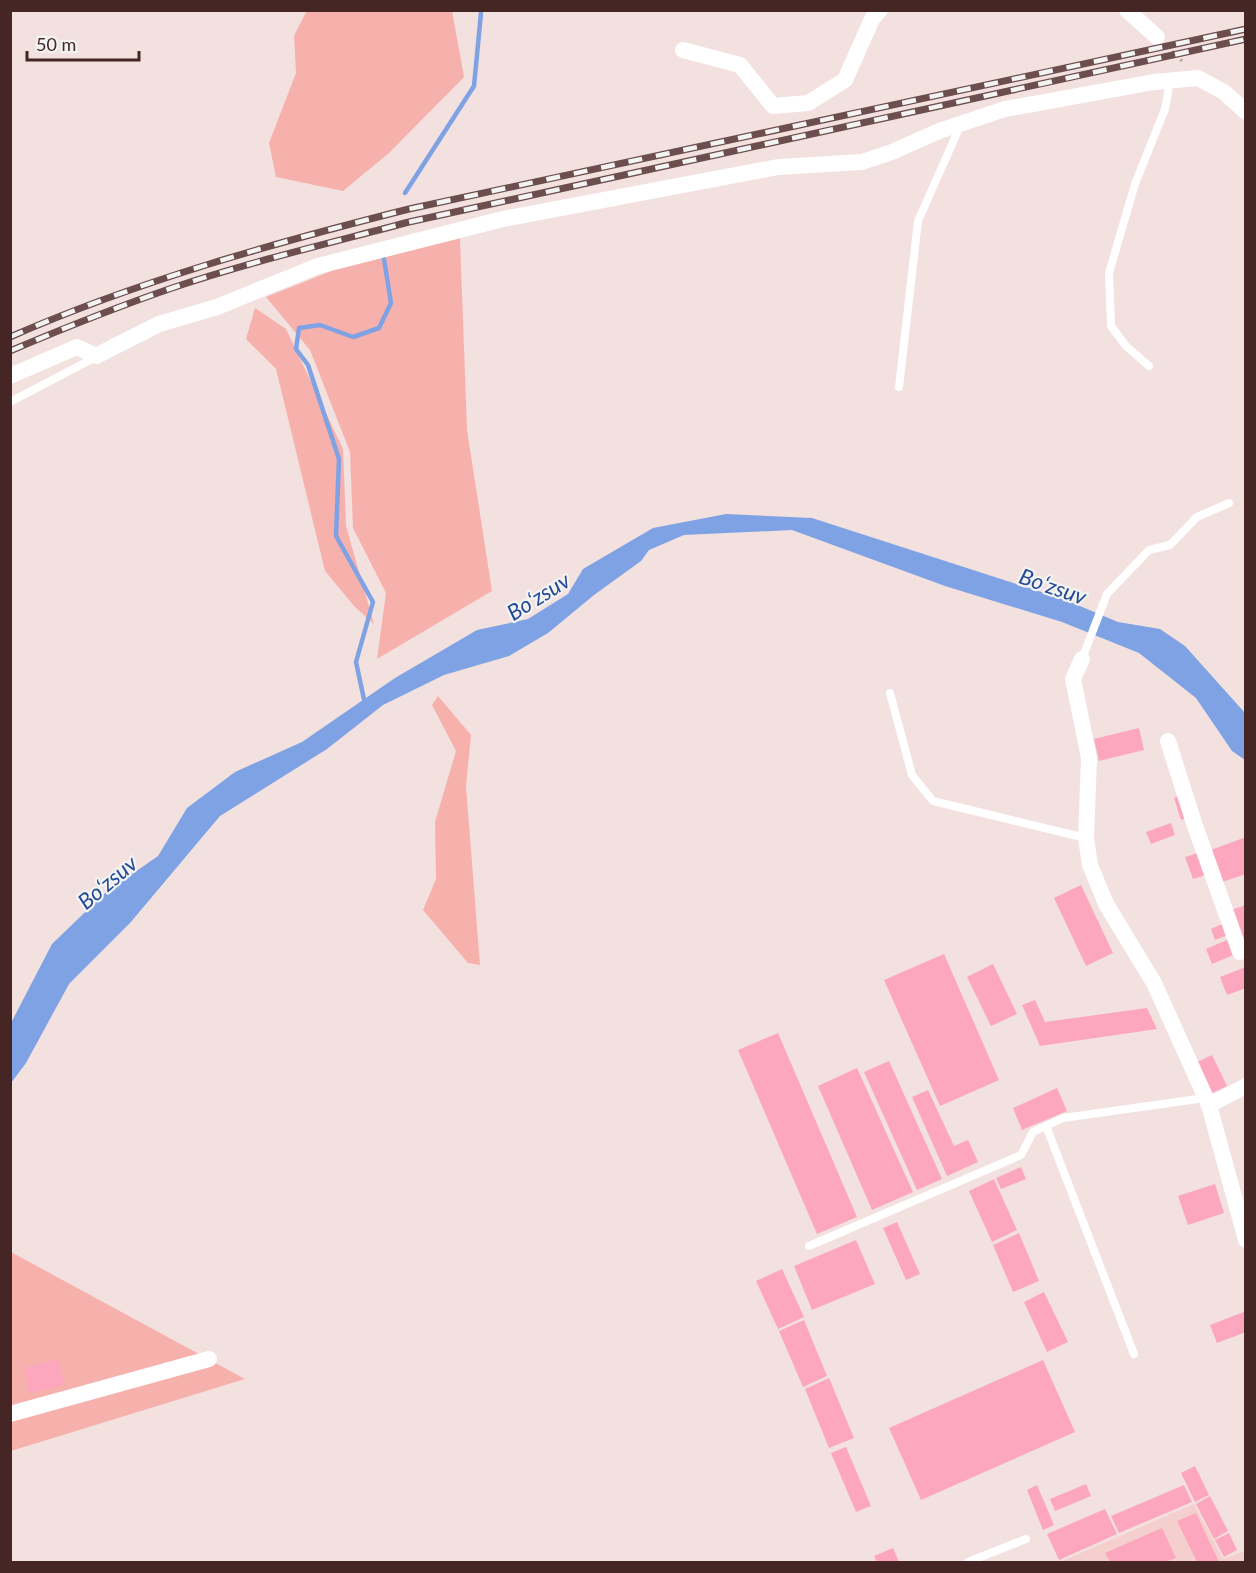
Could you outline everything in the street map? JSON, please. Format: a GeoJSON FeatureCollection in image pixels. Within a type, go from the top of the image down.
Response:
{"type":"FeatureCollection","features":[{"type":"Feature","properties":{"kind":"street"},"geometry":{"type":"LineString","coordinates":[[683,50],[740,65],[773,106],[808,103],[845,80],[872,19],[880,10]]}},
{"type":"Feature","properties":{"kind":"street"},"geometry":{"type":"LineString","coordinates":[[1127,10],[1157,38]]}},
{"type":"Feature","properties":{"kind":"street"},"geometry":{"type":"LineString","coordinates":[[10,376],[77,347],[96,356],[159,324],[217,307],[318,266],[503,219],[778,167],[862,162],[892,152],[939,131],[1005,109],[1170,81],[1192,72],[1224,92],[1245,112]]}},
{"type":"Feature","properties":{"kind":"street"},"geometry":{"type":"LineString","coordinates":[[1082,659],[1073,679],[1089,758],[1086,838],[1090,864],[1106,904],[1154,983],[1207,1102],[1245,1240]]}},
{"type":"Feature","properties":{"kind":"street"},"geometry":{"type":"LineString","coordinates":[[1168,741],[1194,823],[1240,952],[1245,950]]}},
{"type":"Feature","properties":{"kind":"street"},"geometry":{"type":"LineString","coordinates":[[1207,1102],[1245,1086]]}},
{"type":"Feature","properties":{"kind":"street"},"geometry":{"type":"LineString","coordinates":[[10,1414],[209,1359]]}},
{"type":"Feature","properties":{"kind":"lane"},"geometry":{"type":"LineString","coordinates":[[1149,366],[1126,346],[1110,326],[1109,273],[1136,184],[1166,109],[1170,81]]}},
{"type":"Feature","properties":{"kind":"lane"},"geometry":{"type":"LineString","coordinates":[[899,387],[918,221],[962,124]]}},
{"type":"Feature","properties":{"kind":"lane"},"geometry":{"type":"LineString","coordinates":[[10,402],[96,356]]}},
{"type":"Feature","properties":{"kind":"lane"},"geometry":{"type":"LineString","coordinates":[[1082,659],[1107,594],[1149,550],[1170,545],[1197,517],[1229,503]]}},
{"type":"Feature","properties":{"kind":"lane"},"geometry":{"type":"LineString","coordinates":[[890,693],[912,775],[933,801],[1086,838]]}},
{"type":"Feature","properties":{"kind":"lane"},"geometry":{"type":"LineString","coordinates":[[809,1246],[1021,1155],[1033,1132],[1063,1118],[1207,1102]]}},
{"type":"Feature","properties":{"kind":"lane"},"geometry":{"type":"LineString","coordinates":[[1046,1126],[1134,1354]]}},
{"type":"Feature","properties":{"kind":"lane"},"geometry":{"type":"LineString","coordinates":[[968,1563],[1026,1539]]}},
{"type":"Feature","properties":{"kind":"path"},"geometry":{"type":"LineString","coordinates":[[1157,38],[1192,72]]}},
{"type":"Feature","properties":{"kind":"shaded area"},"geometry":{"type":"Polygon","coordinates":[[[307,10],[452,11],[464,77],[389,153],[343,191],[276,177],[269,143],[296,73],[294,36],[307,10]]]}},
{"type":"Feature","properties":{"kind":"shaded area"},"geometry":{"type":"Polygon","coordinates":[[[460,238],[467,430],[492,591],[377,659],[386,593],[353,528],[350,452],[310,350],[266,297],[334,270],[460,238]]]}},
{"type":"Feature","properties":{"kind":"shaded area"},"geometry":{"type":"Polygon","coordinates":[[[255,308],[286,329],[343,449],[346,526],[374,624],[355,607],[325,571],[276,369],[246,339],[255,308]]]}},
{"type":"Feature","properties":{"kind":"shaded area"},"geometry":{"type":"Polygon","coordinates":[[[438,696],[471,735],[466,786],[480,965],[468,963],[423,910],[436,879],[435,822],[456,751],[432,705],[438,696]]]}},
{"type":"Feature","properties":{"kind":"shaded area"},"geometry":{"type":"Polygon","coordinates":[[[11,1252],[245,1379],[11,1451],[11,1252]]]}},
{"type":"Feature","properties":{"kind":"shaded area"},"geometry":{"type":"Polygon","coordinates":[[[1194,1504],[1223,1559],[1245,1551],[1245,1562],[1060,1562],[1194,1504]]]}},
{"type":"Feature","properties":{"kind":"water"},"geometry":{"type":"Polygon","coordinates":[[[726,514],[812,518],[1063,599],[1118,622],[1160,629],[1185,646],[1245,713],[1245,760],[1232,751],[1196,698],[1139,653],[1062,622],[945,586],[792,530],[684,535],[649,550],[641,561],[594,595],[548,633],[509,656],[444,675],[383,705],[327,749],[220,816],[130,923],[69,984],[26,1063],[11,1083],[11,1023],[52,944],[105,893],[158,856],[187,808],[235,772],[302,742],[395,678],[477,630],[528,619],[568,594],[583,569],[653,528],[726,514]]]}},
{"type":"Feature","properties":{"kind":"building"},"geometry":{"type":"Polygon","coordinates":[[[1139,728],[1144,750],[1099,761],[1094,739],[1139,728]]]}},
{"type":"Feature","properties":{"kind":"building"},"geometry":{"type":"Polygon","coordinates":[[[1179,796],[1187,818],[1181,820],[1174,798],[1179,796]]]}},
{"type":"Feature","properties":{"kind":"building"},"geometry":{"type":"Polygon","coordinates":[[[1171,823],[1175,835],[1151,844],[1146,832],[1171,823]]]}},
{"type":"Feature","properties":{"kind":"building"},"geometry":{"type":"Polygon","coordinates":[[[1246,837],[1246,874],[1222,882],[1211,850],[1246,837]]]}},
{"type":"Feature","properties":{"kind":"building"},"geometry":{"type":"Polygon","coordinates":[[[1198,853],[1206,875],[1193,879],[1185,857],[1198,853]]]}},
{"type":"Feature","properties":{"kind":"building"},"geometry":{"type":"Polygon","coordinates":[[[1081,885],[1113,953],[1086,966],[1054,898],[1081,885]]]}},
{"type":"Feature","properties":{"kind":"building"},"geometry":{"type":"Polygon","coordinates":[[[1246,905],[1246,947],[1231,910],[1246,905]]]}},
{"type":"Feature","properties":{"kind":"building"},"geometry":{"type":"Polygon","coordinates":[[[1224,923],[1228,935],[1215,940],[1211,929],[1224,923]]]}},
{"type":"Feature","properties":{"kind":"building"},"geometry":{"type":"Polygon","coordinates":[[[1229,939],[1236,954],[1212,964],[1206,949],[1229,939]]]}},
{"type":"Feature","properties":{"kind":"building"},"geometry":{"type":"Polygon","coordinates":[[[944,954],[999,1080],[940,1106],[884,980],[944,954]]]}},
{"type":"Feature","properties":{"kind":"building"},"geometry":{"type":"Polygon","coordinates":[[[993,964],[1017,1014],[991,1026],[967,977],[993,964]]]}},
{"type":"Feature","properties":{"kind":"building"},"geometry":{"type":"Polygon","coordinates":[[[1246,967],[1246,988],[1227,995],[1220,977],[1246,967]]]}},
{"type":"Feature","properties":{"kind":"building"},"geometry":{"type":"Polygon","coordinates":[[[1035,1000],[1045,1022],[1147,1008],[1157,1029],[1040,1046],[1022,1005],[1035,1000]]]}},
{"type":"Feature","properties":{"kind":"building"},"geometry":{"type":"Polygon","coordinates":[[[778,1033],[857,1217],[817,1234],[738,1050],[778,1033]]]}},
{"type":"Feature","properties":{"kind":"building"},"geometry":{"type":"Polygon","coordinates":[[[1212,1055],[1227,1086],[1212,1093],[1197,1062],[1212,1055]]]}},
{"type":"Feature","properties":{"kind":"building"},"geometry":{"type":"Polygon","coordinates":[[[889,1061],[942,1179],[917,1190],[864,1072],[889,1061]]]}},
{"type":"Feature","properties":{"kind":"building"},"geometry":{"type":"Polygon","coordinates":[[[857,1068],[913,1192],[872,1210],[818,1086],[857,1068]]]}},
{"type":"Feature","properties":{"kind":"building"},"geometry":{"type":"Polygon","coordinates":[[[1057,1088],[1067,1111],[1022,1130],[1013,1108],[1057,1088]]]}},
{"type":"Feature","properties":{"kind":"building"},"geometry":{"type":"Polygon","coordinates":[[[928,1090],[954,1146],[968,1140],[978,1162],[947,1176],[912,1097],[928,1090]]]}},
{"type":"Feature","properties":{"kind":"building"},"geometry":{"type":"Polygon","coordinates":[[[1021,1167],[1026,1179],[1001,1189],[996,1178],[1021,1167]]]}},
{"type":"Feature","properties":{"kind":"building"},"geometry":{"type":"Polygon","coordinates":[[[994,1179],[1017,1230],[992,1242],[969,1191],[994,1179]]]}},
{"type":"Feature","properties":{"kind":"building"},"geometry":{"type":"Polygon","coordinates":[[[1215,1184],[1224,1213],[1188,1225],[1178,1196],[1215,1184]]]}},
{"type":"Feature","properties":{"kind":"building"},"geometry":{"type":"Polygon","coordinates":[[[897,1222],[920,1274],[906,1280],[883,1228],[897,1222]]]}},
{"type":"Feature","properties":{"kind":"building"},"geometry":{"type":"Polygon","coordinates":[[[1019,1233],[1039,1281],[1013,1292],[993,1245],[1019,1233]]]}},
{"type":"Feature","properties":{"kind":"building"},"geometry":{"type":"Polygon","coordinates":[[[856,1240],[875,1284],[812,1310],[794,1266],[856,1240]]]}},
{"type":"Feature","properties":{"kind":"building"},"geometry":{"type":"Polygon","coordinates":[[[782,1269],[804,1317],[778,1329],[756,1281],[782,1269]]]}},
{"type":"Feature","properties":{"kind":"building"},"geometry":{"type":"Polygon","coordinates":[[[1044,1292],[1068,1342],[1047,1352],[1024,1302],[1044,1292]]]}},
{"type":"Feature","properties":{"kind":"building"},"geometry":{"type":"Polygon","coordinates":[[[1246,1311],[1246,1332],[1217,1343],[1210,1325],[1246,1311]]]}},
{"type":"Feature","properties":{"kind":"building"},"geometry":{"type":"Polygon","coordinates":[[[804,1320],[827,1376],[803,1387],[779,1331],[804,1320]]]}},
{"type":"Feature","properties":{"kind":"building"},"geometry":{"type":"Polygon","coordinates":[[[58,1359],[64,1385],[30,1393],[24,1368],[58,1359]]]}},
{"type":"Feature","properties":{"kind":"building"},"geometry":{"type":"Polygon","coordinates":[[[1043,1360],[1075,1432],[921,1500],[889,1428],[1043,1360]]]}},
{"type":"Feature","properties":{"kind":"building"},"geometry":{"type":"Polygon","coordinates":[[[829,1378],[854,1438],[829,1448],[805,1389],[829,1378]]]}},
{"type":"Feature","properties":{"kind":"building"},"geometry":{"type":"Polygon","coordinates":[[[846,1447],[871,1506],[856,1512],[831,1453],[846,1447]]]}},
{"type":"Feature","properties":{"kind":"building"},"geometry":{"type":"Polygon","coordinates":[[[1195,1466],[1209,1495],[1195,1502],[1181,1473],[1195,1466]]]}},
{"type":"Feature","properties":{"kind":"building"},"geometry":{"type":"Polygon","coordinates":[[[1086,1484],[1091,1496],[1055,1511],[1050,1499],[1086,1484]]]}},
{"type":"Feature","properties":{"kind":"building"},"geometry":{"type":"Polygon","coordinates":[[[1037,1485],[1054,1525],[1043,1530],[1027,1490],[1037,1485]]]}},
{"type":"Feature","properties":{"kind":"building"},"geometry":{"type":"Polygon","coordinates":[[[1184,1485],[1192,1502],[1119,1533],[1111,1516],[1184,1485]]]}},
{"type":"Feature","properties":{"kind":"building"},"geometry":{"type":"Polygon","coordinates":[[[1210,1496],[1228,1531],[1214,1539],[1196,1504],[1210,1496]]]}},
{"type":"Feature","properties":{"kind":"building"},"geometry":{"type":"Polygon","coordinates":[[[1105,1509],[1117,1534],[1059,1560],[1047,1534],[1105,1509]]]}},
{"type":"Feature","properties":{"kind":"building"},"geometry":{"type":"Polygon","coordinates":[[[1196,1513],[1219,1562],[1197,1562],[1177,1521],[1196,1513]]]}},
{"type":"Feature","properties":{"kind":"building"},"geometry":{"type":"Polygon","coordinates":[[[1162,1528],[1176,1558],[1165,1562],[1110,1562],[1105,1553],[1162,1528]]]}},
{"type":"Feature","properties":{"kind":"building"},"geometry":{"type":"Polygon","coordinates":[[[1229,1533],[1237,1550],[1224,1557],[1215,1540],[1229,1533]]]}},
{"type":"Feature","properties":{"kind":"building"},"geometry":{"type":"Polygon","coordinates":[[[893,1548],[899,1562],[877,1562],[874,1556],[893,1548]]]}},
{"type":"Feature","properties":{"kind":"waterway"},"geometry":{"type":"LineString","coordinates":[[405,193],[474,86],[481,13]]}},
{"type":"Feature","properties":{"kind":"waterway"},"geometry":{"type":"LineString","coordinates":[[365,704],[356,662],[373,602],[336,536],[339,459],[308,365],[296,349],[299,328],[320,325],[353,337],[379,328],[391,303],[384,259]]}},
{"type":"Feature","properties":{"kind":"railway"},"geometry":{"type":"LineString","coordinates":[[10,337],[107,298],[157,281],[308,235],[409,209],[1246,29]]}},
{"type":"Feature","properties":{"kind":"railway"},"geometry":{"type":"LineString","coordinates":[[10,351],[172,288],[290,253],[409,222],[1246,39]]}},
{"type":"Feature","properties":{"kind":"water label","name":"Boʻzsuv"},"geometry":{"type":"Point","coordinates":[1053,586]}},
{"type":"Feature","properties":{"kind":"water label","name":"Boʻzsuv"},"geometry":{"type":"Point","coordinates":[538,596]}},
{"type":"Feature","properties":{"kind":"water label","name":"Boʻzsuv"},"geometry":{"type":"Point","coordinates":[107,882]}}]}
